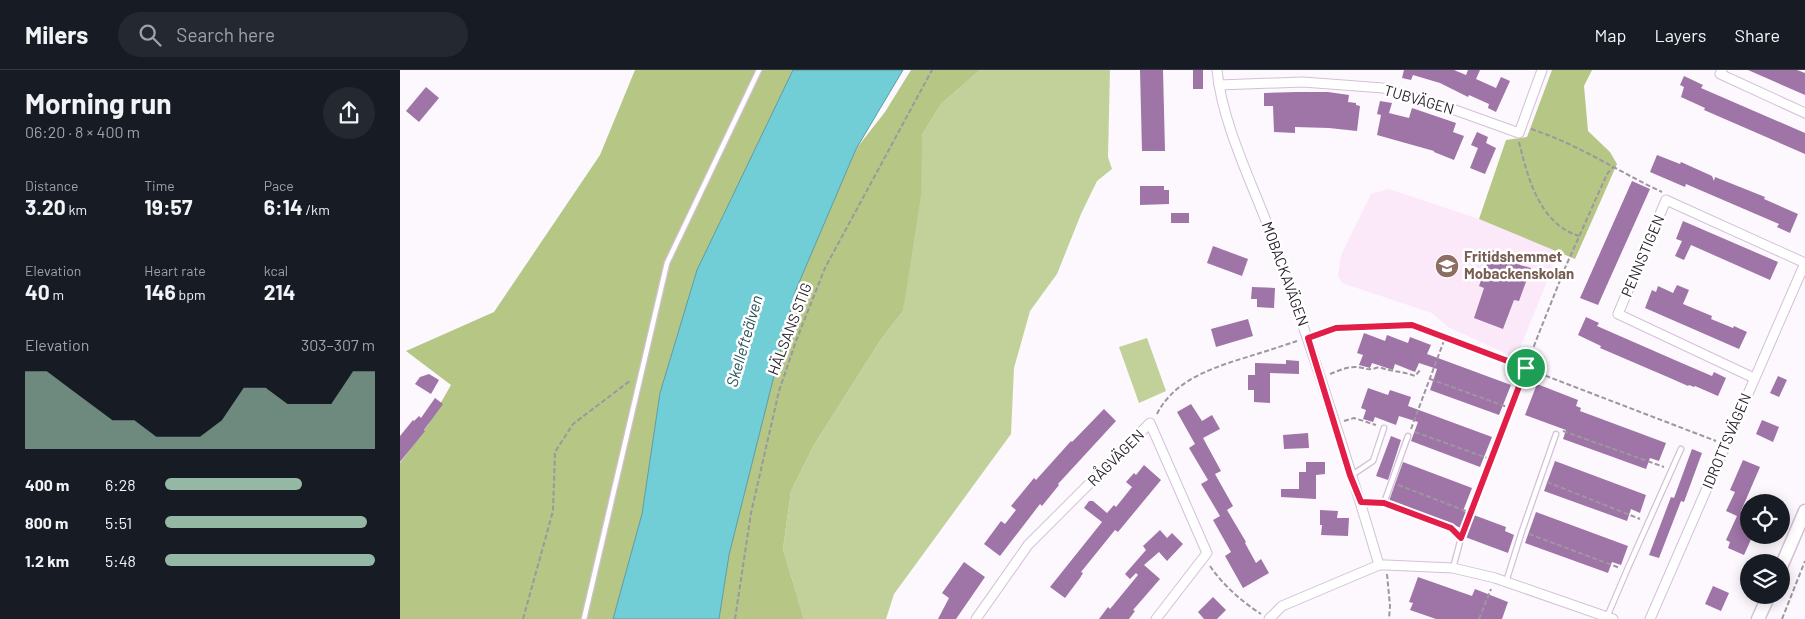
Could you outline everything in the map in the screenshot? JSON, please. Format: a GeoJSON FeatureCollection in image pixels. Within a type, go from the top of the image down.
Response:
{"type":"FeatureCollection","features":[{"type":"Feature","properties":{"kind":"main road"},"geometry":{"type":"LineString","coordinates":[[1787,554],[1805,511]]}},
{"type":"Feature","properties":{"kind":"main road"},"geometry":{"type":"LineString","coordinates":[[1759,618],[1765,604]]}},
{"type":"Feature","properties":{"kind":"street","name":"MOBACKAVÄGEN"},"geometry":{"type":"LineString","coordinates":[[1217,70],[1219,85],[1234,137],[1308,338],[1350,475],[1383,565]]}},
{"type":"Feature","properties":{"kind":"street"},"geometry":{"type":"LineString","coordinates":[[1520,130],[1542,70]]}},
{"type":"Feature","properties":{"kind":"street"},"geometry":{"type":"LineString","coordinates":[[1722,70],[1720,74],[1805,113]]}},
{"type":"Feature","properties":{"kind":"street","name":"TUBVÄGEN"},"geometry":{"type":"LineString","coordinates":[[1219,85],[1303,82],[1383,88],[1520,130]]}},
{"type":"Feature","properties":{"kind":"street","name":"PENNSTIGEN"},"geometry":{"type":"LineString","coordinates":[[1754,378],[1618,314],[1666,200],[1805,263]]}},
{"type":"Feature","properties":{"kind":"street","name":"IDROTTSVÄGEN"},"geometry":{"type":"LineString","coordinates":[[1650,619],[1805,263]]}},
{"type":"Feature","properties":{"kind":"street","name":"RÅGVÄGEN"},"geometry":{"type":"LineString","coordinates":[[976,619],[1028,545],[1150,423],[1207,552],[1206,554]]}},
{"type":"Feature","properties":{"kind":"street"},"geometry":{"type":"LineString","coordinates":[[1156,619],[1206,554]]}},
{"type":"Feature","properties":{"kind":"street"},"geometry":{"type":"LineString","coordinates":[[1269,619],[1282,606],[1383,565],[1453,568],[1495,578],[1610,618]]}},
{"type":"Feature","properties":{"kind":"lane"},"geometry":{"type":"LineString","coordinates":[[584,619],[667,263],[759,70]]}},
{"type":"Feature","properties":{"kind":"lane"},"geometry":{"type":"LineString","coordinates":[[1350,475],[1373,461],[1384,428]]}},
{"type":"Feature","properties":{"kind":"lane"},"geometry":{"type":"LineString","coordinates":[[1506,582],[1556,434]]}},
{"type":"Feature","properties":{"kind":"lane"},"geometry":{"type":"LineString","coordinates":[[1384,503],[1408,436]]}},
{"type":"Feature","properties":{"kind":"lane"},"geometry":{"type":"LineString","coordinates":[[1610,618],[1626,570],[1681,449]]}},
{"type":"Feature","properties":{"kind":"lane"},"geometry":{"type":"LineString","coordinates":[[1361,502],[1384,503],[1451,528],[1461,538],[1453,568]]}},
{"type":"Feature","properties":{"kind":"path","name":"HÄLSANS STIG"},"geometry":{"type":"LineString","coordinates":[[735,619],[751,513],[779,391],[796,341],[826,268],[932,70]]}},
{"type":"Feature","properties":{"kind":"path"},"geometry":{"type":"LineString","coordinates":[[1580,236],[1557,226],[1539,202],[1520,144],[1520,130],[1552,135],[1573,145],[1667,194],[1666,200]]}},
{"type":"Feature","properties":{"kind":"path"},"geometry":{"type":"LineString","coordinates":[[1461,538],[1526,368],[1580,236],[1607,174],[1613,166]]}},
{"type":"Feature","properties":{"kind":"path"},"geometry":{"type":"LineString","coordinates":[[1151,426],[1159,410],[1173,393],[1197,376],[1220,366],[1336,328],[1408,325],[1446,337],[1727,444]]}},
{"type":"Feature","properties":{"kind":"path"},"geometry":{"type":"LineString","coordinates":[[1446,337],[1410,430],[1491,460]]}},
{"type":"Feature","properties":{"kind":"path"},"geometry":{"type":"LineString","coordinates":[[1321,378],[1355,367],[1370,371],[1379,367],[1394,373],[1401,370],[1415,376],[1421,369]]}},
{"type":"Feature","properties":{"kind":"path"},"geometry":{"type":"LineString","coordinates":[[523,619],[553,512],[555,452],[573,424],[641,373]]}},
{"type":"Feature","properties":{"kind":"path"},"geometry":{"type":"LineString","coordinates":[[1430,378],[1510,408]]}},
{"type":"Feature","properties":{"kind":"path"},"geometry":{"type":"LineString","coordinates":[[1335,423],[1354,418],[1384,428]]}},
{"type":"Feature","properties":{"kind":"path"},"geometry":{"type":"LineString","coordinates":[[1556,434],[1558,429],[1672,470]]}},
{"type":"Feature","properties":{"kind":"path"},"geometry":{"type":"LineString","coordinates":[[1540,480],[1648,522]]}},
{"type":"Feature","properties":{"kind":"path"},"geometry":{"type":"LineString","coordinates":[[1391,482],[1471,513]]}},
{"type":"Feature","properties":{"kind":"path"},"geometry":{"type":"LineString","coordinates":[[1522,531],[1626,570]]}},
{"type":"Feature","properties":{"kind":"path"},"geometry":{"type":"LineString","coordinates":[[1206,554],[1209,565],[1217,576],[1244,603],[1269,619]]}},
{"type":"Feature","properties":{"kind":"path"},"geometry":{"type":"LineString","coordinates":[[1782,619],[1805,562]]}},
{"type":"Feature","properties":{"kind":"path"},"geometry":{"type":"LineString","coordinates":[[1383,565],[1390,606],[1389,619]]}},
{"type":"Feature","properties":{"kind":"path"},"geometry":{"type":"LineString","coordinates":[[1480,619],[1495,578]]}},
{"type":"Feature","properties":{"kind":"shaded area","name":"Fritidshemmet Mobackenskolan"},"geometry":{"type":"Polygon","coordinates":[[[1389,189],[1479,219],[1559,252],[1516,358],[1448,327],[1432,313],[1342,283],[1338,276],[1341,255],[1371,194],[1389,189]]]}},
{"type":"Feature","properties":{"kind":"green space"},"geometry":{"type":"Polygon","coordinates":[[[635,70],[793,70],[697,270],[660,393],[642,514],[613,619],[400,619],[400,463],[428,425],[451,385],[406,351],[494,312],[600,155],[635,70]]]}},
{"type":"Feature","properties":{"kind":"green space"},"geometry":{"type":"Polygon","coordinates":[[[911,70],[980,70],[941,104],[922,135],[921,195],[903,311],[880,341],[814,445],[791,491],[783,549],[804,619],[719,619],[729,555],[795,292],[856,149],[885,112],[911,70]]]}},
{"type":"Feature","properties":{"kind":"green space"},"geometry":{"type":"Polygon","coordinates":[[[980,70],[1110,70],[1108,157],[1112,169],[1097,181],[1081,214],[1057,274],[1030,311],[1014,368],[1011,434],[894,594],[886,619],[804,619],[783,549],[791,491],[814,445],[880,341],[903,311],[922,135],[941,104],[980,70]]]}},
{"type":"Feature","properties":{"kind":"green space"},"geometry":{"type":"Polygon","coordinates":[[[1552,70],[1592,70],[1584,86],[1588,131],[1610,152],[1617,164],[1575,259],[1479,219],[1506,140],[1527,137],[1552,70]]]}},
{"type":"Feature","properties":{"kind":"green space"},"geometry":{"type":"Polygon","coordinates":[[[1147,338],[1166,391],[1139,403],[1119,347],[1147,338]]]}},
{"type":"Feature","properties":{"kind":"water","name":"Skellefteälven"},"geometry":{"type":"Polygon","coordinates":[[[793,70],[903,70],[856,149],[795,292],[729,555],[719,619],[613,619],[642,514],[660,393],[697,270],[793,70]]]}},
{"type":"Feature","properties":{"kind":"building"},"geometry":{"type":"Polygon","coordinates":[[[1140,70],[1163,70],[1165,151],[1142,151],[1140,70]]]}},
{"type":"Feature","properties":{"kind":"building"},"geometry":{"type":"Polygon","coordinates":[[[1193,70],[1203,70],[1203,89],[1193,89],[1193,70]]]}},
{"type":"Feature","properties":{"kind":"building"},"geometry":{"type":"Polygon","coordinates":[[[1404,70],[1454,70],[1466,75],[1468,70],[1480,70],[1476,79],[1496,88],[1501,77],[1510,81],[1496,112],[1488,108],[1489,104],[1469,95],[1468,97],[1440,83],[1413,75],[1411,80],[1402,78],[1404,70]]]}},
{"type":"Feature","properties":{"kind":"building"},"geometry":{"type":"Polygon","coordinates":[[[1748,70],[1797,70],[1805,73],[1805,95],[1748,70]]]}},
{"type":"Feature","properties":{"kind":"building"},"geometry":{"type":"Polygon","coordinates":[[[1684,76],[1703,85],[1701,88],[1805,133],[1805,154],[1704,110],[1705,108],[1681,97],[1684,87],[1680,85],[1684,76]]]}},
{"type":"Feature","properties":{"kind":"building"},"geometry":{"type":"Polygon","coordinates":[[[426,87],[439,98],[419,122],[406,111],[426,87]]]}},
{"type":"Feature","properties":{"kind":"building"},"geometry":{"type":"Polygon","coordinates":[[[1328,92],[1349,95],[1348,102],[1356,103],[1356,105],[1360,106],[1357,131],[1295,127],[1295,133],[1274,132],[1273,106],[1264,106],[1264,93],[1328,92]]]}},
{"type":"Feature","properties":{"kind":"building"},"geometry":{"type":"Polygon","coordinates":[[[1380,101],[1392,103],[1389,113],[1409,118],[1412,108],[1456,123],[1453,132],[1464,136],[1454,160],[1434,151],[1377,135],[1381,115],[1377,114],[1380,101]]]}},
{"type":"Feature","properties":{"kind":"building"},"geometry":{"type":"Polygon","coordinates":[[[1477,132],[1488,137],[1486,143],[1496,148],[1485,174],[1470,168],[1478,148],[1471,145],[1477,132]]]}},
{"type":"Feature","properties":{"kind":"building"},"geometry":{"type":"Polygon","coordinates":[[[1657,155],[1680,164],[1681,162],[1712,176],[1714,181],[1715,177],[1765,197],[1764,199],[1798,214],[1790,233],[1777,227],[1779,224],[1686,184],[1685,187],[1650,172],[1657,155]]]}},
{"type":"Feature","properties":{"kind":"building"},"geometry":{"type":"Polygon","coordinates":[[[1632,181],[1650,189],[1598,305],[1580,298],[1632,181]]]}},
{"type":"Feature","properties":{"kind":"building"},"geometry":{"type":"Polygon","coordinates":[[[1140,186],[1164,186],[1164,190],[1169,190],[1169,204],[1140,205],[1140,186]]]}},
{"type":"Feature","properties":{"kind":"building"},"geometry":{"type":"Polygon","coordinates":[[[1171,213],[1189,213],[1189,223],[1171,223],[1171,213]]]}},
{"type":"Feature","properties":{"kind":"building"},"geometry":{"type":"Polygon","coordinates":[[[1683,221],[1778,262],[1770,280],[1691,245],[1684,260],[1675,256],[1682,241],[1676,239],[1683,221]]]}},
{"type":"Feature","properties":{"kind":"building"},"geometry":{"type":"Polygon","coordinates":[[[1213,246],[1248,259],[1242,276],[1207,263],[1213,246]]]}},
{"type":"Feature","properties":{"kind":"building"},"geometry":{"type":"Polygon","coordinates":[[[1492,250],[1522,260],[1520,265],[1531,268],[1519,301],[1514,300],[1503,329],[1474,318],[1484,288],[1479,286],[1492,250]]]}},
{"type":"Feature","properties":{"kind":"building"},"geometry":{"type":"Polygon","coordinates":[[[1677,285],[1689,290],[1683,304],[1712,316],[1711,319],[1747,332],[1739,349],[1645,308],[1652,290],[1656,292],[1658,286],[1673,293],[1677,285]]]}},
{"type":"Feature","properties":{"kind":"building"},"geometry":{"type":"Polygon","coordinates":[[[1252,287],[1275,288],[1274,308],[1257,307],[1257,299],[1251,299],[1252,287]]]}},
{"type":"Feature","properties":{"kind":"building"},"geometry":{"type":"Polygon","coordinates":[[[1586,317],[1599,323],[1597,326],[1677,361],[1712,376],[1714,372],[1726,378],[1718,396],[1695,386],[1688,386],[1600,348],[1601,346],[1578,335],[1586,317]]]}},
{"type":"Feature","properties":{"kind":"building"},"geometry":{"type":"Polygon","coordinates":[[[1248,319],[1253,336],[1216,347],[1211,329],[1248,319]]]}},
{"type":"Feature","properties":{"kind":"building"},"geometry":{"type":"Polygon","coordinates":[[[1364,333],[1385,341],[1387,335],[1408,343],[1410,337],[1431,345],[1427,354],[1511,385],[1499,415],[1430,390],[1437,369],[1419,363],[1415,372],[1395,364],[1393,370],[1372,363],[1370,368],[1359,365],[1363,355],[1357,353],[1364,333]]]}},
{"type":"Feature","properties":{"kind":"building"},"geometry":{"type":"Polygon","coordinates":[[[1286,360],[1299,361],[1299,374],[1270,373],[1270,403],[1254,402],[1254,390],[1248,390],[1248,375],[1255,375],[1255,363],[1286,364],[1286,360]]]}},
{"type":"Feature","properties":{"kind":"building"},"geometry":{"type":"Polygon","coordinates":[[[429,374],[439,380],[431,394],[415,384],[420,377],[429,374]]]}},
{"type":"Feature","properties":{"kind":"building"},"geometry":{"type":"Polygon","coordinates":[[[1778,376],[1787,380],[1779,397],[1770,393],[1778,376]]]}},
{"type":"Feature","properties":{"kind":"building"},"geometry":{"type":"Polygon","coordinates":[[[1537,384],[1578,400],[1576,406],[1581,408],[1580,411],[1666,443],[1659,461],[1650,458],[1646,469],[1563,439],[1566,430],[1525,415],[1537,384]]]}},
{"type":"Feature","properties":{"kind":"building"},"geometry":{"type":"Polygon","coordinates":[[[1368,388],[1388,395],[1390,390],[1411,397],[1408,406],[1492,437],[1480,467],[1411,441],[1418,422],[1399,416],[1396,425],[1375,417],[1373,422],[1363,419],[1366,410],[1361,408],[1368,388]]]}},
{"type":"Feature","properties":{"kind":"building"},"geometry":{"type":"Polygon","coordinates":[[[435,398],[443,404],[425,431],[400,462],[400,436],[413,420],[419,416],[421,418],[435,398]]]}},
{"type":"Feature","properties":{"kind":"building"},"geometry":{"type":"Polygon","coordinates":[[[1191,404],[1202,421],[1212,415],[1220,429],[1203,438],[1221,471],[1215,474],[1233,506],[1227,510],[1256,563],[1261,559],[1269,573],[1243,588],[1225,556],[1231,552],[1213,520],[1220,516],[1201,484],[1208,480],[1189,448],[1195,444],[1177,412],[1191,404]]]}},
{"type":"Feature","properties":{"kind":"building"},"geometry":{"type":"Polygon","coordinates":[[[1104,409],[1116,421],[1058,484],[1042,506],[1040,504],[1000,556],[984,544],[1001,521],[1005,524],[1016,510],[1011,506],[1034,478],[1036,480],[1071,441],[1104,409]]]}},
{"type":"Feature","properties":{"kind":"building"},"geometry":{"type":"Polygon","coordinates":[[[1762,420],[1779,427],[1773,442],[1756,434],[1762,420]]]}},
{"type":"Feature","properties":{"kind":"building"},"geometry":{"type":"Polygon","coordinates":[[[1308,433],[1309,448],[1284,449],[1283,435],[1308,433]]]}},
{"type":"Feature","properties":{"kind":"building"},"geometry":{"type":"Polygon","coordinates":[[[1391,436],[1401,440],[1388,480],[1376,476],[1391,436]]]}},
{"type":"Feature","properties":{"kind":"building"},"geometry":{"type":"Polygon","coordinates":[[[1692,449],[1702,453],[1684,502],[1681,501],[1659,558],[1649,555],[1671,497],[1674,498],[1692,449]]]}},
{"type":"Feature","properties":{"kind":"building"},"geometry":{"type":"Polygon","coordinates":[[[1743,460],[1760,467],[1748,494],[1740,494],[1740,544],[1749,544],[1744,554],[1728,548],[1730,542],[1726,540],[1737,516],[1726,511],[1735,492],[1730,490],[1743,460]]]}},
{"type":"Feature","properties":{"kind":"building"},"geometry":{"type":"Polygon","coordinates":[[[1555,461],[1646,495],[1640,513],[1631,509],[1627,521],[1544,491],[1555,461]]]}},
{"type":"Feature","properties":{"kind":"building"},"geometry":{"type":"Polygon","coordinates":[[[1306,462],[1325,462],[1325,474],[1316,475],[1316,499],[1281,497],[1281,489],[1299,489],[1299,472],[1306,472],[1306,462]]]}},
{"type":"Feature","properties":{"kind":"building"},"geometry":{"type":"Polygon","coordinates":[[[1403,462],[1472,488],[1463,511],[1506,527],[1505,531],[1514,535],[1508,553],[1465,537],[1467,531],[1452,524],[1389,501],[1403,462]]]}},
{"type":"Feature","properties":{"kind":"building"},"geometry":{"type":"Polygon","coordinates":[[[1144,465],[1161,480],[1118,532],[1115,530],[1081,572],[1083,573],[1080,578],[1065,598],[1050,587],[1102,522],[1084,508],[1089,501],[1093,501],[1107,513],[1114,505],[1116,507],[1132,487],[1126,482],[1134,473],[1136,475],[1144,465]]]}},
{"type":"Feature","properties":{"kind":"building"},"geometry":{"type":"Polygon","coordinates":[[[1320,510],[1338,511],[1337,518],[1349,518],[1348,536],[1321,535],[1320,510]]]}},
{"type":"Feature","properties":{"kind":"building"},"geometry":{"type":"Polygon","coordinates":[[[1536,512],[1628,546],[1621,565],[1612,562],[1608,573],[1525,543],[1536,512]]]}},
{"type":"Feature","properties":{"kind":"building"},"geometry":{"type":"Polygon","coordinates":[[[1160,530],[1167,538],[1172,533],[1183,544],[1167,561],[1159,552],[1144,565],[1160,579],[1133,610],[1135,611],[1129,619],[1099,619],[1108,607],[1110,609],[1138,575],[1136,573],[1130,579],[1125,574],[1146,550],[1143,546],[1160,530]]]}},
{"type":"Feature","properties":{"kind":"building"},"geometry":{"type":"Polygon","coordinates":[[[964,562],[985,577],[956,619],[938,619],[949,598],[942,593],[964,562]]]}},
{"type":"Feature","properties":{"kind":"building"},"geometry":{"type":"Polygon","coordinates":[[[1418,577],[1472,596],[1475,589],[1508,602],[1502,619],[1436,619],[1410,610],[1413,603],[1409,602],[1418,577]]]}},
{"type":"Feature","properties":{"kind":"building"},"geometry":{"type":"Polygon","coordinates":[[[1713,586],[1729,593],[1721,611],[1705,604],[1713,586]]]}},
{"type":"Feature","properties":{"kind":"building"},"geometry":{"type":"Polygon","coordinates":[[[1213,597],[1226,610],[1217,619],[1204,619],[1198,612],[1213,597]]]}},
{"type":"Feature","properties":{"kind":"place","name":"Fritidshemmet Mobackenskolan"},"geometry":{"type":"Point","coordinates":[1447,266]}},
{"type":"Feature","properties":{"kind":"route"},"geometry":{"type":"LineString","coordinates":[[1412,325],[1526,368],[1461,538],[1451,528],[1384,503],[1361,502],[1350,475],[1308,338],[1336,328],[1412,325]]}}]}
